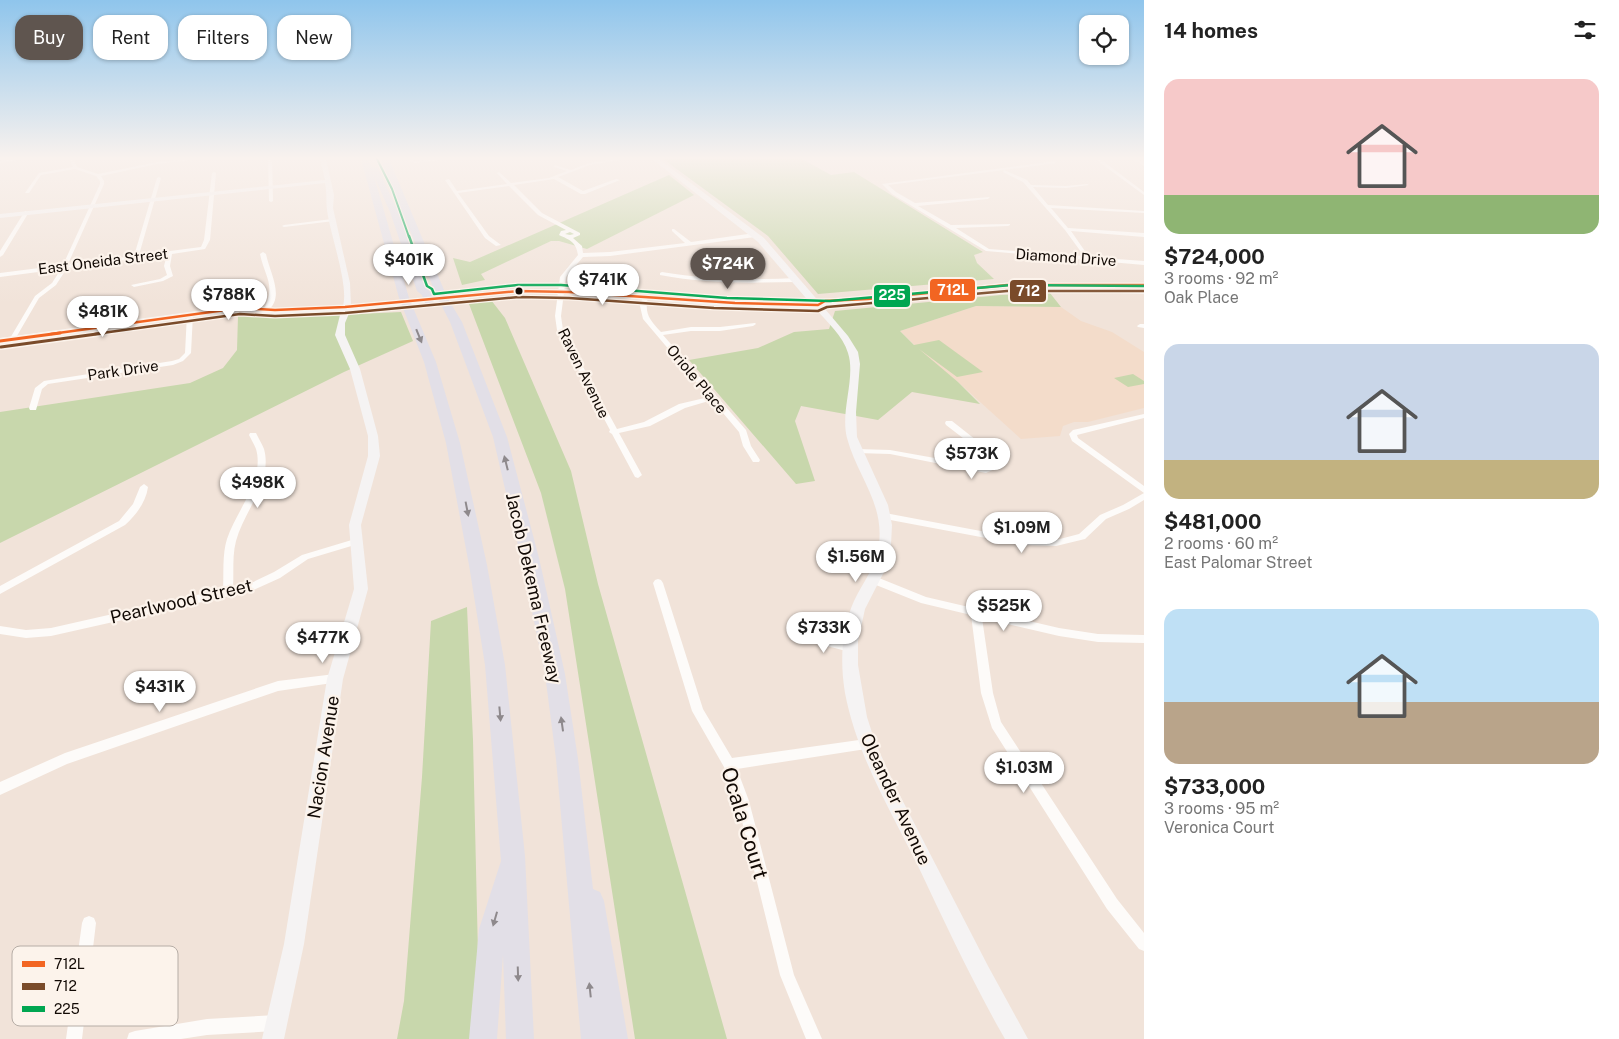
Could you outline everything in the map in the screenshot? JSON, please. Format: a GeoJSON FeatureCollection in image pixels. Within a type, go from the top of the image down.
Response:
{"type":"FeatureCollection","features":[{"type":"Feature","properties":{"kind":"highway"},"geometry":{"type":"LineString","coordinates":[[379,207],[404,298],[430,362],[458,468],[495,665],[513,856],[520,1039]]}},
{"type":"Feature","properties":{"kind":"highway"},"geometry":{"type":"LineString","coordinates":[[393,207],[415,257]]}},
{"type":"Feature","properties":{"kind":"highway"},"geometry":{"type":"LineString","coordinates":[[398,207],[415,257],[422,291],[428,296]]}},
{"type":"Feature","properties":{"kind":"highway","name":"Jacob Dekema Freeway"},"geometry":{"type":"LineString","coordinates":[[405,207],[442,297],[456,322],[500,438],[530,558],[555,674],[567,759],[595,1039]]}},
{"type":"Feature","properties":{"kind":"highway"},"geometry":{"type":"LineString","coordinates":[[567,759],[614,1039]]}},
{"type":"Feature","properties":{"kind":"highway"},"geometry":{"type":"LineString","coordinates":[[483,1039],[492,929],[513,856]]}},
{"type":"Feature","properties":{"kind":"street"},"geometry":{"type":"LineString","coordinates":[[0,216],[69,207]]}},
{"type":"Feature","properties":{"kind":"street"},"geometry":{"type":"LineString","coordinates":[[12,340],[37,297],[54,284],[65,266],[91,207]]}},
{"type":"Feature","properties":{"kind":"street"},"geometry":{"type":"LineString","coordinates":[[136,257],[151,207]]}},
{"type":"Feature","properties":{"kind":"street","name":"East Oneida Street"},"geometry":{"type":"LineString","coordinates":[[0,274],[198,250],[206,246],[211,207]]}},
{"type":"Feature","properties":{"kind":"street","name":"Nacion Avenue"},"geometry":{"type":"LineString","coordinates":[[273,1039],[294,944],[335,679],[361,589],[362,578],[356,542],[357,513],[372,467],[374,452],[373,436],[355,369],[340,335],[340,323],[347,305],[346,283],[331,207]]}},
{"type":"Feature","properties":{"kind":"street"},"geometry":{"type":"LineString","coordinates":[[467,207],[487,237],[498,245]]}},
{"type":"Feature","properties":{"kind":"street"},"geometry":{"type":"LineString","coordinates":[[533,207],[554,224],[562,232],[563,236],[577,238]]}},
{"type":"Feature","properties":{"kind":"street","name":"Oleander Avenue"},"geometry":{"type":"LineString","coordinates":[[719,207],[754,235],[796,280],[842,334],[853,352],[855,379],[850,425],[857,451],[875,488],[885,516],[886,540],[883,560],[861,602],[850,648],[854,700],[866,744],[972,956],[1017,1039]]}},
{"type":"Feature","properties":{"kind":"street"},"geometry":{"type":"LineString","coordinates":[[917,207],[948,227],[1008,225]]}},
{"type":"Feature","properties":{"kind":"street"},"geometry":{"type":"LineString","coordinates":[[1048,207],[1067,229],[1088,259]]}},
{"type":"Feature","properties":{"kind":"street"},"geometry":{"type":"LineString","coordinates":[[1071,207],[1144,212]]}},
{"type":"Feature","properties":{"kind":"street"},"geometry":{"type":"LineString","coordinates":[[0,255],[27,212]]}},
{"type":"Feature","properties":{"kind":"street"},"geometry":{"type":"LineString","coordinates":[[284,226],[332,220]]}},
{"type":"Feature","properties":{"kind":"street"},"geometry":{"type":"LineString","coordinates":[[554,224],[577,232],[581,255],[610,254],[754,235]]}},
{"type":"Feature","properties":{"kind":"street","name":"Diamond Drive"},"geometry":{"type":"LineString","coordinates":[[948,227],[988,250],[1144,264]]}},
{"type":"Feature","properties":{"kind":"street"},"geometry":{"type":"LineString","coordinates":[[1067,229],[1144,235]]}},
{"type":"Feature","properties":{"kind":"street"},"geometry":{"type":"LineString","coordinates":[[562,232],[570,230]]}},
{"type":"Feature","properties":{"kind":"street"},"geometry":{"type":"LineString","coordinates":[[674,230],[690,243]]}},
{"type":"Feature","properties":{"kind":"street"},"geometry":{"type":"LineString","coordinates":[[134,285],[161,280],[170,276],[167,266],[170,253]]}},
{"type":"Feature","properties":{"kind":"street"},"geometry":{"type":"LineString","coordinates":[[263,254],[264,267],[273,279],[274,295],[267,309]]}},
{"type":"Feature","properties":{"kind":"street","name":"Raven Avenue"},"geometry":{"type":"LineString","coordinates":[[581,255],[563,277],[558,316],[560,330],[613,432],[638,474]]}},
{"type":"Feature","properties":{"kind":"street"},"geometry":{"type":"LineString","coordinates":[[662,274],[687,278],[796,280]]}},
{"type":"Feature","properties":{"kind":"street"},"geometry":{"type":"LineString","coordinates":[[0,341],[240,308],[267,309],[275,312],[393,302],[428,296],[562,288],[748,305],[818,305],[825,301],[1016,288],[1144,285]]}},
{"type":"Feature","properties":{"kind":"street"},"geometry":{"type":"LineString","coordinates":[[1016,288],[1144,292]]}},
{"type":"Feature","properties":{"kind":"street","name":"Oriole Place"},"geometry":{"type":"LineString","coordinates":[[645,297],[644,312],[712,398],[743,432],[747,446],[756,460]]}},
{"type":"Feature","properties":{"kind":"street","name":"Park Drive"},"geometry":{"type":"LineString","coordinates":[[33,408],[39,388],[46,382],[173,363],[182,360],[188,353],[190,314]]}},
{"type":"Feature","properties":{"kind":"street"},"geometry":{"type":"LineString","coordinates":[[660,334],[691,329],[753,324]]}},
{"type":"Feature","properties":{"kind":"street"},"geometry":{"type":"LineString","coordinates":[[613,432],[647,424],[682,406],[712,398]]}},
{"type":"Feature","properties":{"kind":"street"},"geometry":{"type":"LineString","coordinates":[[1144,416],[1073,434],[1075,440],[1144,490]]}},
{"type":"Feature","properties":{"kind":"street"},"geometry":{"type":"LineString","coordinates":[[857,451],[890,452],[980,469],[991,469],[996,465],[992,457],[949,423]]}},
{"type":"Feature","properties":{"kind":"street"},"geometry":{"type":"LineString","coordinates":[[228,591],[232,541],[258,480],[261,467],[262,454],[253,434]]}},
{"type":"Feature","properties":{"kind":"street"},"geometry":{"type":"LineString","coordinates":[[0,590],[122,523],[130,516],[143,494],[144,487]]}},
{"type":"Feature","properties":{"kind":"street"},"geometry":{"type":"LineString","coordinates":[[885,516],[1024,542],[1056,543],[1082,537],[1103,516],[1126,507],[1144,496]]}},
{"type":"Feature","properties":{"kind":"street","name":"Pearlwood Street"},"geometry":{"type":"LineString","coordinates":[[0,630],[26,634],[50,632],[250,587],[320,551],[356,542]]}},
{"type":"Feature","properties":{"kind":"street"},"geometry":{"type":"LineString","coordinates":[[874,580],[924,600],[976,613],[1078,635],[1144,639]]}},
{"type":"Feature","properties":{"kind":"street","name":"Ocala Court"},"geometry":{"type":"LineString","coordinates":[[658,583],[698,711],[729,764],[744,805],[787,975],[814,1039]]}},
{"type":"Feature","properties":{"kind":"street"},"geometry":{"type":"LineString","coordinates":[[976,613],[987,693],[996,724],[1112,904],[1144,944]]}},
{"type":"Feature","properties":{"kind":"street"},"geometry":{"type":"LineString","coordinates":[[804,636],[850,648]]}},
{"type":"Feature","properties":{"kind":"street"},"geometry":{"type":"LineString","coordinates":[[0,789],[18,778],[65,759],[278,686],[335,679]]}},
{"type":"Feature","properties":{"kind":"street"},"geometry":{"type":"LineString","coordinates":[[729,764],[866,744]]}},
{"type":"Feature","properties":{"kind":"street"},"geometry":{"type":"LineString","coordinates":[[86,946],[89,923]]}},
{"type":"Feature","properties":{"kind":"street"},"geometry":{"type":"LineString","coordinates":[[135,1039],[207,1027],[278,1023]]}},
{"type":"Feature","properties":{"kind":"street"},"geometry":{"type":"LineString","coordinates":[[74,1039],[76,1026]]}},
{"type":"Feature","properties":{"kind":"shaded area"},"geometry":{"type":"Polygon","coordinates":[[[976,306],[1061,307],[1081,321],[1112,332],[1144,352],[1144,408],[1088,422],[1074,422],[1063,426],[1060,436],[1021,439],[958,382],[929,359],[900,331],[976,306]]]}},
{"type":"Feature","properties":{"kind":"green space"},"geometry":{"type":"Polygon","coordinates":[[[595,207],[669,207],[587,249],[559,241],[551,241],[481,274],[485,280],[462,285],[453,258],[470,262],[595,207]]]}},
{"type":"Feature","properties":{"kind":"green space"},"geometry":{"type":"Polygon","coordinates":[[[729,207],[911,207],[983,252],[974,255],[977,263],[994,279],[818,294],[768,236],[729,207]]]}},
{"type":"Feature","properties":{"kind":"green space"},"geometry":{"type":"Polygon","coordinates":[[[1050,293],[1061,307],[976,306],[900,331],[914,345],[939,340],[983,372],[957,377],[919,349],[958,382],[980,404],[912,392],[878,420],[801,406],[795,421],[815,481],[796,484],[689,360],[758,348],[794,332],[829,329],[835,311],[1001,295],[1050,293]]]}},
{"type":"Feature","properties":{"kind":"green space"},"geometry":{"type":"Polygon","coordinates":[[[491,300],[505,318],[571,471],[598,584],[727,1039],[635,1039],[565,589],[541,493],[469,304],[491,300]]]}},
{"type":"Feature","properties":{"kind":"green space"},"geometry":{"type":"Polygon","coordinates":[[[401,312],[413,341],[344,372],[0,543],[0,412],[190,383],[223,368],[237,350],[238,316],[315,316],[401,312]]]}},
{"type":"Feature","properties":{"kind":"green space"},"geometry":{"type":"Polygon","coordinates":[[[1133,374],[1144,381],[1144,384],[1128,387],[1114,378],[1133,374]]]}},
{"type":"Feature","properties":{"kind":"green space"},"geometry":{"type":"Polygon","coordinates":[[[467,607],[473,740],[480,1039],[397,1039],[404,1001],[422,777],[431,621],[467,607]]]}},
{"type":"Feature","properties":{"kind":"transit line","name":"225"},"geometry":{"type":"LineString","coordinates":[[399,207],[427,286],[432,289],[434,294],[518,285],[561,285],[727,298],[830,301],[1011,285],[1144,286]]}},
{"type":"Feature","properties":{"kind":"transit line","name":"712L"},"geometry":{"type":"LineString","coordinates":[[0,341],[240,308],[275,310],[345,307],[519,291],[569,292],[735,303],[818,305],[825,301],[868,299],[1007,285],[1144,285]]}},
{"type":"Feature","properties":{"kind":"transit line","name":"712"},"geometry":{"type":"LineString","coordinates":[[1,347],[240,314],[275,316],[345,313],[519,297],[569,298],[755,310],[818,311],[827,307],[1007,291],[1144,291]]}}]}
